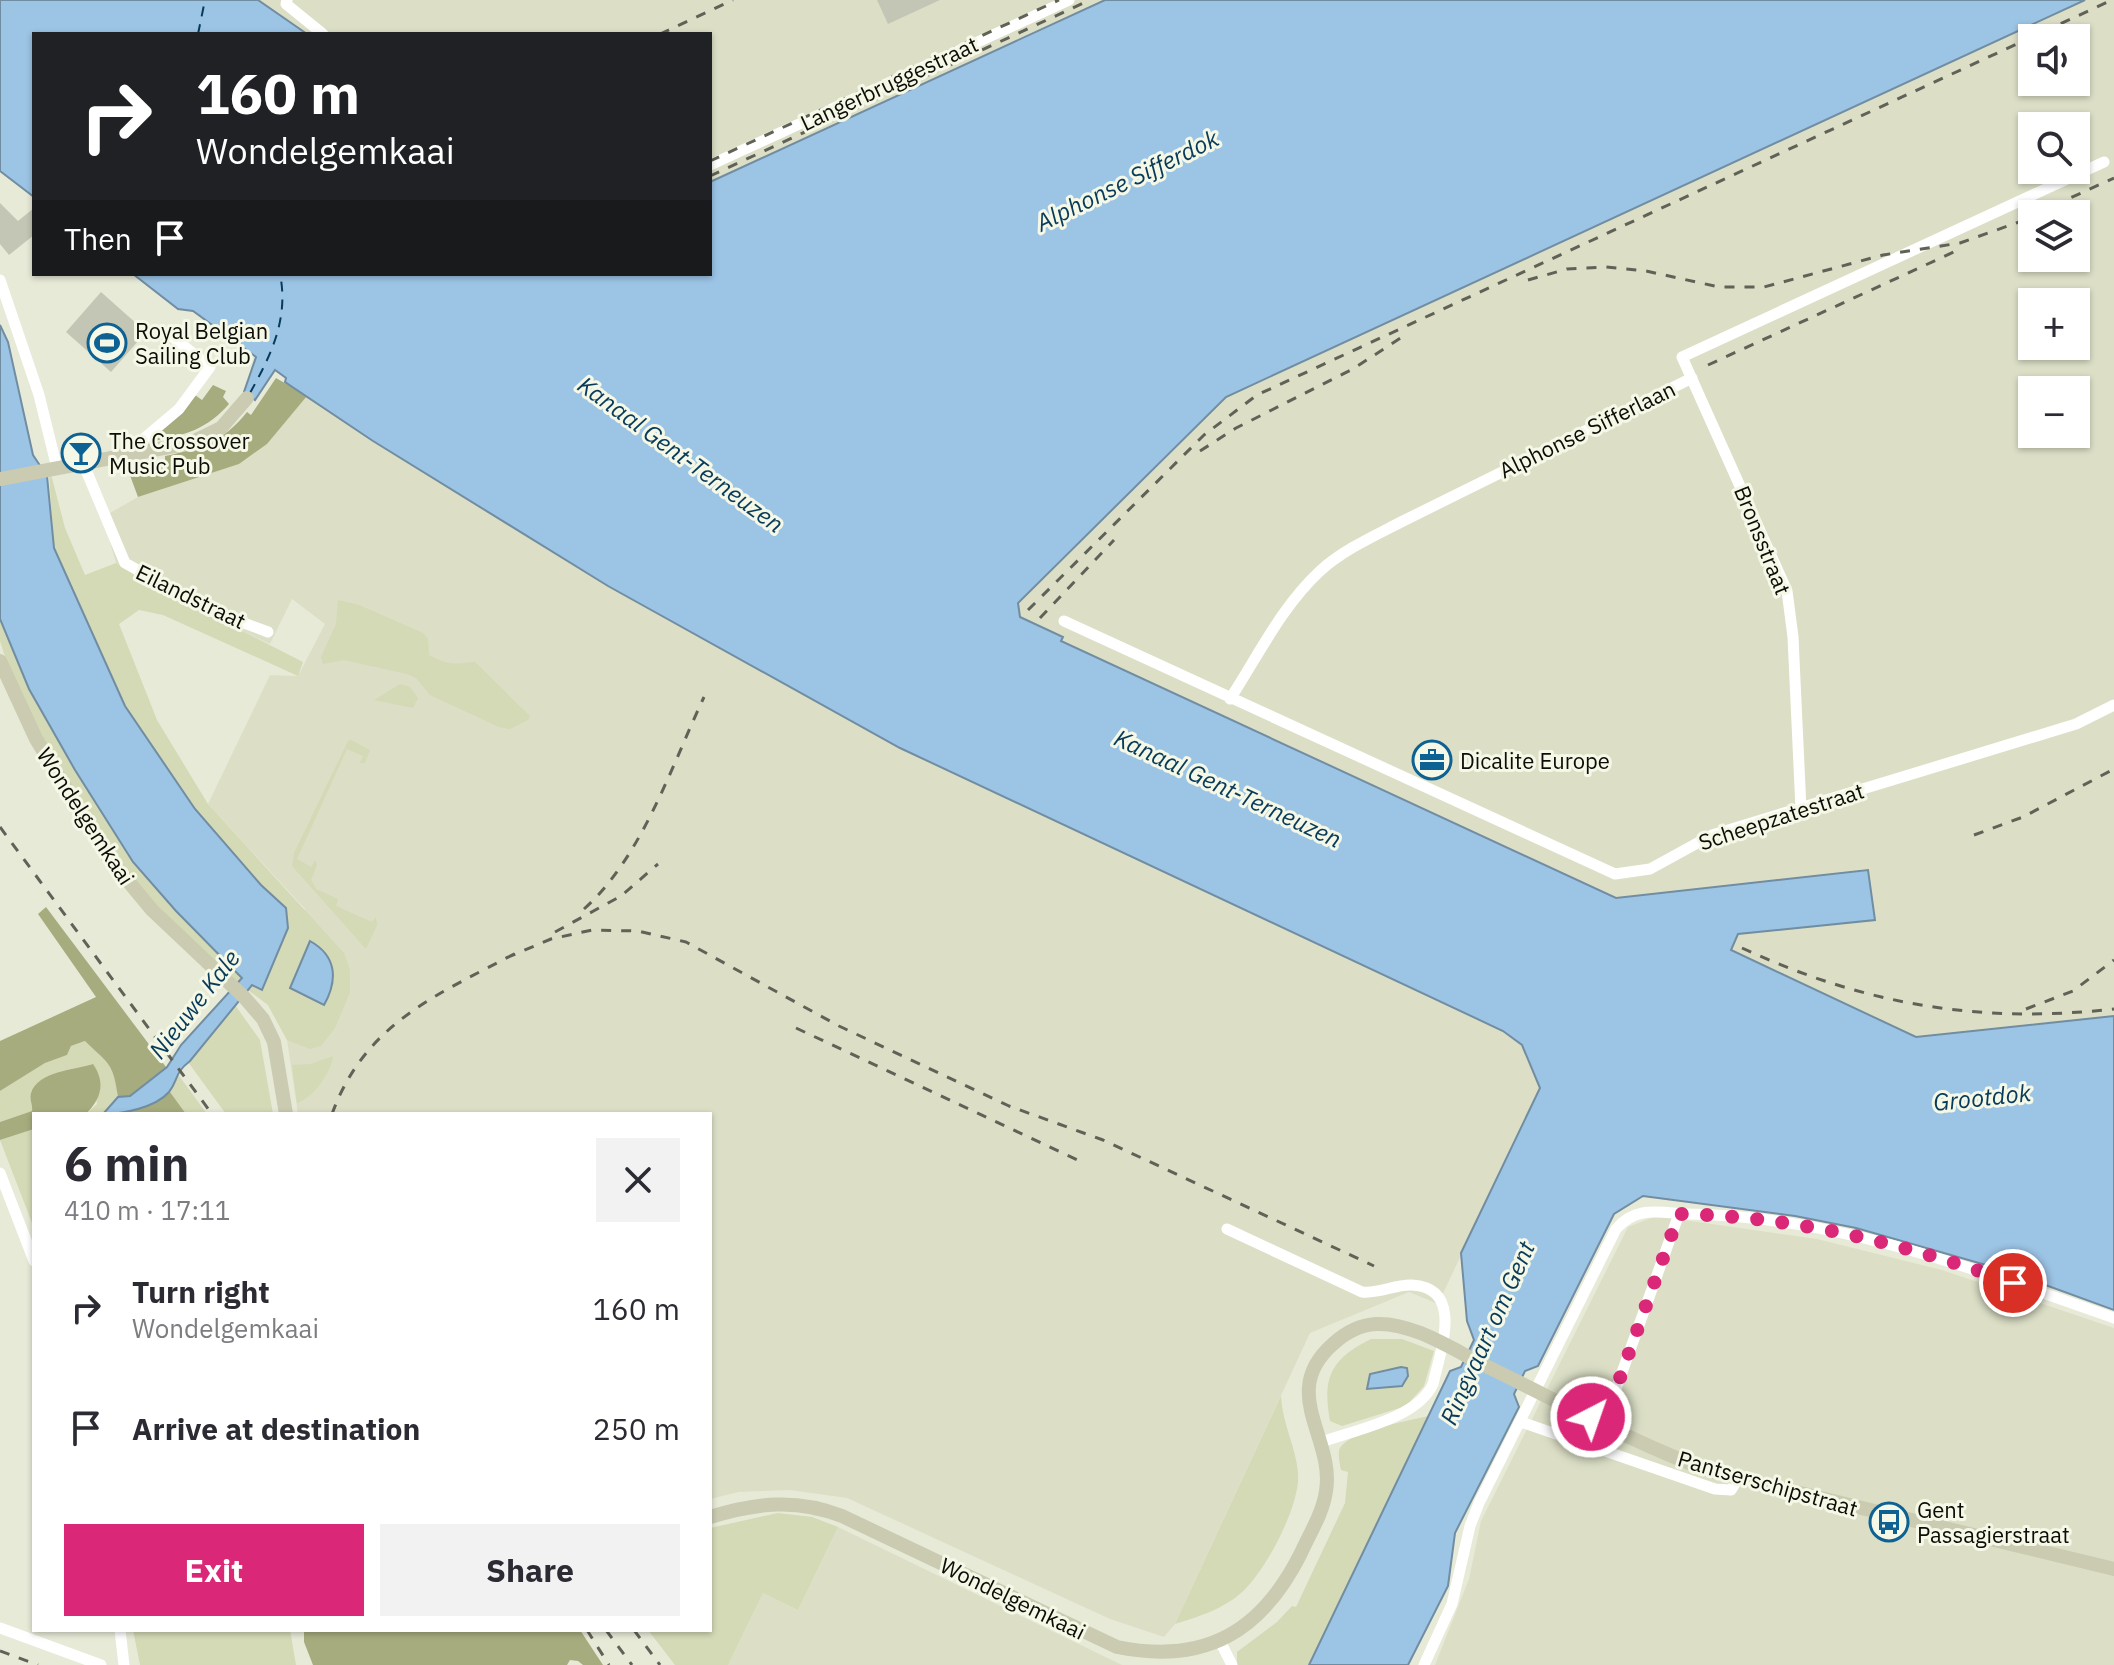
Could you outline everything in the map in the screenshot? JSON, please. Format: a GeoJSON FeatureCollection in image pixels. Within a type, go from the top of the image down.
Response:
{"type":"FeatureCollection","features":[{"type":"Feature","properties":{"kind":"main road"},"geometry":{"type":"LineString","coordinates":[[0,479],[205,437],[221,428],[247,398]]}},
{"type":"Feature","properties":{"kind":"main road","name":"Wondelgemkaai"},"geometry":{"type":"LineString","coordinates":[[0,661],[36,739],[108,857],[152,910],[263,1019],[274,1042],[286,1112]]}},
{"type":"Feature","properties":{"kind":"main road","name":"Wondelgemkaai"},"geometry":{"type":"LineString","coordinates":[[712,1517],[772,1503],[812,1506],[842,1516],[1117,1647],[1151,1655],[1169,1655],[1204,1650],[1221,1643],[1261,1616],[1288,1578],[1326,1495],[1326,1467],[1309,1411],[1308,1391],[1315,1368],[1328,1348],[1352,1330],[1376,1324],[1402,1327],[1614,1429]]}},
{"type":"Feature","properties":{"kind":"main road","name":"Pantserschipstraat"},"geometry":{"type":"LineString","coordinates":[[1614,1429],[1690,1464],[1738,1479],[2114,1569]]}},
{"type":"Feature","properties":{"kind":"street"},"geometry":{"type":"LineString","coordinates":[[287,0],[286,4],[295,13],[320,32]]}},
{"type":"Feature","properties":{"kind":"street","name":"Langerbruggestraat"},"geometry":{"type":"LineString","coordinates":[[712,164],[1069,0]]}},
{"type":"Feature","properties":{"kind":"street","name":"Alphonse Sifferlaan"},"geometry":{"type":"LineString","coordinates":[[1230,699],[1289,605],[1322,569],[1388,528],[1692,378],[1682,357],[2104,162]]}},
{"type":"Feature","properties":{"kind":"street"},"geometry":{"type":"LineString","coordinates":[[0,280],[39,395],[50,469]]}},
{"type":"Feature","properties":{"kind":"street"},"geometry":{"type":"LineString","coordinates":[[135,453],[134,447],[179,409],[210,367],[169,334]]}},
{"type":"Feature","properties":{"kind":"street","name":"Bronsstraat"},"geometry":{"type":"LineString","coordinates":[[1692,378],[1787,591],[1793,637],[1801,809]]}},
{"type":"Feature","properties":{"kind":"street","name":"Eilandstraat"},"geometry":{"type":"LineString","coordinates":[[83,463],[125,563],[212,611],[268,632]]}},
{"type":"Feature","properties":{"kind":"street","name":"Scheepzatestraat"},"geometry":{"type":"LineString","coordinates":[[1064,621],[1615,874],[1650,869],[1698,841],[2076,724],[2114,705]]}},
{"type":"Feature","properties":{"kind":"street"},"geometry":{"type":"LineString","coordinates":[[0,1173],[32,1256]]}},
{"type":"Feature","properties":{"kind":"street"},"geometry":{"type":"LineString","coordinates":[[1424,1665],[1452,1604],[1470,1526],[1479,1503],[1616,1229],[1626,1218],[1651,1211],[1744,1217],[1912,1250],[1973,1268],[2114,1318]]}},
{"type":"Feature","properties":{"kind":"street"},"geometry":{"type":"LineString","coordinates":[[1614,1429],[1616,1389],[1679,1214]]}},
{"type":"Feature","properties":{"kind":"street"},"geometry":{"type":"LineString","coordinates":[[1227,1229],[1362,1292],[1382,1292],[1416,1285],[1432,1291],[1443,1301],[1446,1319],[1428,1395],[1411,1409],[1319,1443]]}},
{"type":"Feature","properties":{"kind":"street"},"geometry":{"type":"LineString","coordinates":[[1591,1417],[1607,1395],[1616,1389]]}},
{"type":"Feature","properties":{"kind":"street"},"geometry":{"type":"LineString","coordinates":[[1521,1422],[1715,1489],[1731,1490],[1738,1479]]}},
{"type":"Feature","properties":{"kind":"street"},"geometry":{"type":"LineString","coordinates":[[0,1628],[101,1665]]}},
{"type":"Feature","properties":{"kind":"street"},"geometry":{"type":"LineString","coordinates":[[120,1632],[124,1665]]}},
{"type":"Feature","properties":{"kind":"street"},"geometry":{"type":"LineString","coordinates":[[1221,1643],[1232,1665]]}},
{"type":"Feature","properties":{"kind":"shaded area"},"geometry":{"type":"Polygon","coordinates":[[[258,0],[1105,0],[712,181],[712,32],[304,32],[258,0]]]}},
{"type":"Feature","properties":{"kind":"shaded area"},"geometry":{"type":"Polygon","coordinates":[[[2085,0],[2114,0],[2114,1016],[1916,1037],[1731,951],[1738,934],[1875,920],[1868,870],[1617,898],[1061,640],[1062,636],[1020,617],[1018,603],[1226,397],[2018,31],[2018,96],[2090,96],[2090,24],[2033,24],[2085,0]]]}},
{"type":"Feature","properties":{"kind":"shaded area"},"geometry":{"type":"Polygon","coordinates":[[[307,396],[608,586],[900,748],[1503,1031],[1523,1045],[1540,1088],[1438,1304],[1409,1292],[1310,1333],[1175,1624],[1164,1637],[1110,1619],[847,1498],[790,1490],[739,1492],[712,1499],[712,1112],[298,1112],[287,1040],[268,1005],[305,909],[208,804],[270,675],[298,676],[325,624],[292,599],[270,644],[211,616],[116,563],[110,542],[108,514],[138,497],[239,464],[267,444],[307,396]]]}},
{"type":"Feature","properties":{"kind":"shaded area"},"geometry":{"type":"Polygon","coordinates":[[[49,474],[65,528],[85,575],[116,563],[303,662],[298,676],[163,615],[139,610],[119,624],[157,720],[208,804],[344,953],[350,970],[350,992],[335,1028],[321,1046],[310,1049],[287,1040],[268,1005],[248,990],[252,985],[262,990],[288,928],[286,908],[261,885],[195,809],[125,706],[54,548],[49,474]]]}},
{"type":"Feature","properties":{"kind":"shaded area"},"geometry":{"type":"Polygon","coordinates":[[[338,600],[359,605],[423,633],[428,639],[429,655],[436,659],[452,663],[475,662],[530,716],[528,720],[510,729],[499,727],[430,695],[416,678],[407,674],[344,660],[323,664],[321,657],[336,624],[338,600]]]}},
{"type":"Feature","properties":{"kind":"shaded area"},"geometry":{"type":"Polygon","coordinates":[[[0,617],[29,689],[75,770],[176,911],[242,978],[237,983],[156,906],[113,854],[41,736],[6,660],[0,641],[0,617]]]}},
{"type":"Feature","properties":{"kind":"shaded area"},"geometry":{"type":"Polygon","coordinates":[[[400,684],[410,687],[418,698],[413,708],[374,700],[400,684]]]}},
{"type":"Feature","properties":{"kind":"shaded area"},"geometry":{"type":"Polygon","coordinates":[[[351,740],[370,750],[365,763],[360,763],[363,756],[347,749],[297,859],[311,867],[315,860],[317,865],[311,880],[316,889],[338,899],[336,906],[372,922],[376,917],[377,925],[366,949],[292,866],[294,853],[351,740]]]}},
{"type":"Feature","properties":{"kind":"shaded area"},"geometry":{"type":"Polygon","coordinates":[[[235,1005],[260,1040],[273,1112],[225,1112],[188,1062],[235,1005]]]}},
{"type":"Feature","properties":{"kind":"shaded area"},"geometry":{"type":"Polygon","coordinates":[[[86,1041],[115,1071],[118,1097],[105,1112],[88,1112],[97,1104],[92,1064],[57,1072],[41,1080],[31,1093],[32,1111],[0,1122],[0,1091],[45,1063],[67,1055],[71,1046],[86,1041]]]}},
{"type":"Feature","properties":{"kind":"shaded area"},"geometry":{"type":"Polygon","coordinates":[[[333,1056],[321,1084],[310,1096],[297,1103],[292,1065],[311,1064],[333,1056]]]}},
{"type":"Feature","properties":{"kind":"shaded area"},"geometry":{"type":"Polygon","coordinates":[[[177,1073],[206,1112],[185,1112],[170,1092],[177,1073]]]}},
{"type":"Feature","properties":{"kind":"shaded area"},"geometry":{"type":"Polygon","coordinates":[[[32,1130],[32,1223],[0,1140],[32,1130]]]}},
{"type":"Feature","properties":{"kind":"shaded area"},"geometry":{"type":"Polygon","coordinates":[[[1656,1216],[1817,1239],[1942,1270],[2114,1328],[2114,1665],[1435,1665],[1469,1579],[1481,1521],[1628,1227],[1656,1216]]]}},
{"type":"Feature","properties":{"kind":"shaded area"},"geometry":{"type":"Polygon","coordinates":[[[1371,1339],[1402,1339],[1434,1351],[1424,1386],[1406,1406],[1342,1426],[1330,1421],[1327,1392],[1332,1371],[1347,1354],[1371,1339]]]}},
{"type":"Feature","properties":{"kind":"shaded area"},"geometry":{"type":"Polygon","coordinates":[[[1281,1396],[1298,1473],[1294,1502],[1280,1537],[1260,1570],[1234,1599],[1175,1624],[1281,1396]]]}},
{"type":"Feature","properties":{"kind":"shaded area"},"geometry":{"type":"Polygon","coordinates":[[[1428,1416],[1309,1665],[1237,1665],[1237,1652],[1277,1622],[1292,1606],[1296,1607],[1345,1503],[1348,1472],[1341,1470],[1339,1455],[1344,1444],[1365,1432],[1428,1416]]]}},
{"type":"Feature","properties":{"kind":"shaded area"},"geometry":{"type":"Polygon","coordinates":[[[778,1513],[812,1517],[838,1527],[798,1610],[763,1593],[728,1665],[675,1665],[650,1632],[712,1632],[712,1528],[778,1513]]]}},
{"type":"Feature","properties":{"kind":"shaded area"},"geometry":{"type":"Polygon","coordinates":[[[838,1527],[1122,1665],[728,1665],[763,1593],[798,1610],[838,1527]]]}},
{"type":"Feature","properties":{"kind":"shaded area"},"geometry":{"type":"Polygon","coordinates":[[[133,1632],[290,1632],[296,1665],[140,1665],[133,1632]]]}},
{"type":"Feature","properties":{"kind":"green space"},"geometry":{"type":"Polygon","coordinates":[[[276,378],[307,396],[267,444],[239,464],[138,497],[128,470],[165,463],[165,456],[200,447],[220,437],[247,412],[251,415],[276,378]]]}},
{"type":"Feature","properties":{"kind":"green space"},"geometry":{"type":"Polygon","coordinates":[[[213,385],[226,391],[223,397],[229,404],[221,413],[195,430],[154,441],[152,437],[195,395],[202,400],[213,385]]]}},
{"type":"Feature","properties":{"kind":"green space"},"geometry":{"type":"Polygon","coordinates":[[[46,907],[166,1067],[130,1096],[118,1097],[109,1065],[85,1041],[71,1046],[67,1055],[45,1063],[0,1091],[0,1041],[96,997],[38,914],[46,907]]]}},
{"type":"Feature","properties":{"kind":"green space"},"geometry":{"type":"Polygon","coordinates":[[[93,1064],[100,1078],[100,1090],[88,1112],[32,1112],[32,1130],[0,1140],[0,1122],[32,1111],[30,1098],[35,1086],[58,1072],[93,1064]]]}},
{"type":"Feature","properties":{"kind":"green space"},"geometry":{"type":"Polygon","coordinates":[[[170,1092],[185,1112],[128,1112],[170,1092]]]}},
{"type":"Feature","properties":{"kind":"green space"},"geometry":{"type":"Polygon","coordinates":[[[304,1632],[581,1632],[603,1665],[583,1665],[570,1660],[567,1665],[313,1665],[304,1642],[304,1632]]]}},
{"type":"Feature","properties":{"kind":"water"},"geometry":{"type":"Polygon","coordinates":[[[0,0],[258,0],[304,32],[32,32],[32,195],[0,171],[0,0]]]}},
{"type":"Feature","properties":{"kind":"water"},"geometry":{"type":"Polygon","coordinates":[[[1105,0],[2085,0],[2033,24],[2018,24],[2018,31],[1226,397],[1018,603],[1020,617],[1063,637],[1061,641],[1616,898],[1868,870],[1875,920],[1738,934],[1731,950],[1916,1037],[2114,1016],[2114,1310],[2007,1271],[1856,1228],[1795,1216],[1643,1196],[1614,1214],[1538,1366],[1525,1371],[1514,1394],[1519,1407],[1455,1533],[1448,1586],[1408,1665],[1309,1665],[1450,1371],[1461,1367],[1474,1340],[1467,1321],[1461,1253],[1540,1088],[1522,1045],[1503,1031],[900,748],[608,586],[373,441],[285,382],[286,378],[275,370],[255,400],[244,392],[256,357],[193,311],[178,309],[136,276],[712,276],[712,181],[1105,0]]]}},
{"type":"Feature","properties":{"kind":"water"},"geometry":{"type":"Polygon","coordinates":[[[0,325],[8,342],[33,455],[47,476],[54,548],[125,706],[195,809],[261,885],[286,908],[288,928],[262,990],[252,985],[181,1069],[169,1092],[138,1109],[105,1112],[118,1097],[130,1096],[167,1067],[181,1045],[242,978],[133,862],[29,689],[0,619],[0,325]]]}},
{"type":"Feature","properties":{"kind":"water"},"geometry":{"type":"Polygon","coordinates":[[[310,941],[326,954],[332,969],[332,987],[324,1005],[290,988],[310,941]]]}},
{"type":"Feature","properties":{"kind":"water"},"geometry":{"type":"Polygon","coordinates":[[[1407,1368],[1408,1376],[1402,1386],[1367,1389],[1370,1374],[1407,1368]]]}},
{"type":"Feature","properties":{"kind":"building"},"geometry":{"type":"Polygon","coordinates":[[[877,0],[940,0],[888,24],[877,0]]]}},
{"type":"Feature","properties":{"kind":"building"},"geometry":{"type":"Polygon","coordinates":[[[0,203],[18,221],[32,210],[32,237],[9,255],[0,244],[0,203]]]}},
{"type":"Feature","properties":{"kind":"building","name":"Royal Belgian Sailing Club"},"geometry":{"type":"Polygon","coordinates":[[[101,292],[146,332],[111,372],[66,332],[101,292]]]}},
{"type":"Feature","properties":{"kind":"ferry route"},"geometry":{"type":"LineString","coordinates":[[198,32],[205,0]]}},
{"type":"Feature","properties":{"kind":"ferry route"},"geometry":{"type":"LineString","coordinates":[[250,393],[271,351],[280,321],[280,276]]}},
{"type":"Feature","properties":{"kind":"railway"},"geometry":{"type":"LineString","coordinates":[[664,32],[733,0]]}},
{"type":"Feature","properties":{"kind":"railway"},"geometry":{"type":"LineString","coordinates":[[712,160],[1059,0]]}},
{"type":"Feature","properties":{"kind":"railway"},"geometry":{"type":"LineString","coordinates":[[712,175],[1090,0]]}},
{"type":"Feature","properties":{"kind":"railway"},"geometry":{"type":"LineString","coordinates":[[1028,610],[1204,435],[1257,395],[2112,0]]}},
{"type":"Feature","properties":{"kind":"railway"},"geometry":{"type":"LineString","coordinates":[[2066,200],[2114,178]]}},
{"type":"Feature","properties":{"kind":"railway"},"geometry":{"type":"LineString","coordinates":[[1528,280],[1567,269],[1606,267],[1646,271],[1719,287],[1764,287],[1883,255],[1960,243],[2018,222]]}},
{"type":"Feature","properties":{"kind":"railway"},"geometry":{"type":"LineString","coordinates":[[1708,365],[1956,251]]}},
{"type":"Feature","properties":{"kind":"railway"},"geometry":{"type":"LineString","coordinates":[[1200,451],[1236,428],[1353,369],[1402,337]]}},
{"type":"Feature","properties":{"kind":"railway"},"geometry":{"type":"LineString","coordinates":[[1040,618],[1114,540]]}},
{"type":"Feature","properties":{"kind":"railway"},"geometry":{"type":"LineString","coordinates":[[584,909],[623,864],[639,838],[704,697]]}},
{"type":"Feature","properties":{"kind":"railway"},"geometry":{"type":"LineString","coordinates":[[1974,835],[2023,817],[2114,769]]}},
{"type":"Feature","properties":{"kind":"railway"},"geometry":{"type":"LineString","coordinates":[[0,827],[211,1112]]}},
{"type":"Feature","properties":{"kind":"railway"},"geometry":{"type":"LineString","coordinates":[[555,932],[621,896],[658,864]]}},
{"type":"Feature","properties":{"kind":"railway"},"geometry":{"type":"LineString","coordinates":[[506,958],[551,939],[592,930],[638,931],[686,942],[839,1026],[1009,1106],[1103,1140],[1374,1266]]}},
{"type":"Feature","properties":{"kind":"railway"},"geometry":{"type":"LineString","coordinates":[[1742,948],[1833,984],[1924,1006],[2017,1014],[2114,1009]]}},
{"type":"Feature","properties":{"kind":"railway"},"geometry":{"type":"LineString","coordinates":[[333,1112],[346,1083],[384,1034],[432,998],[516,953]]}},
{"type":"Feature","properties":{"kind":"railway"},"geometry":{"type":"LineString","coordinates":[[2026,1009],[2073,991],[2114,960]]}},
{"type":"Feature","properties":{"kind":"railway"},"geometry":{"type":"LineString","coordinates":[[796,1028],[1082,1162]]}},
{"type":"Feature","properties":{"kind":"railway"},"geometry":{"type":"LineString","coordinates":[[588,1632],[609,1665]]}},
{"type":"Feature","properties":{"kind":"railway"},"geometry":{"type":"LineString","coordinates":[[607,1632],[632,1665]]}},
{"type":"Feature","properties":{"kind":"railway"},"geometry":{"type":"LineString","coordinates":[[635,1632],[660,1665]]}},
{"type":"Feature","properties":{"kind":"railway"},"geometry":{"type":"LineString","coordinates":[[0,1651],[38,1665]]}},
{"type":"Feature","properties":{"kind":"place","name":"Royal Belgian Sailing Club"},"geometry":{"type":"Point","coordinates":[107,343]}},
{"type":"Feature","properties":{"kind":"place","name":"The Crossover Music Pub"},"geometry":{"type":"Point","coordinates":[81,453]}},
{"type":"Feature","properties":{"kind":"place","name":"Dicalite Europe"},"geometry":{"type":"Point","coordinates":[1432,760]}},
{"type":"Feature","properties":{"kind":"place","name":"Gent Passagierstraat"},"geometry":{"type":"Point","coordinates":[1889,1522]}},
{"type":"Feature","properties":{"kind":"route"},"geometry":{"type":"LineString","coordinates":[[1591,1417],[1607,1395],[1616,1389],[1679,1214],[1744,1217],[1824,1230],[1912,1250],[2013,1283]]}},
{"type":"Feature","properties":{"kind":"water label","name":"Alphonse Sifferdok"},"geometry":{"type":"Point","coordinates":[1127,180]}},
{"type":"Feature","properties":{"kind":"water label","name":"Kanaal Gent-Terneuzen"},"geometry":{"type":"Point","coordinates":[681,454]}},
{"type":"Feature","properties":{"kind":"water label","name":"Kanaal Gent-Terneuzen"},"geometry":{"type":"Point","coordinates":[1228,788]}},
{"type":"Feature","properties":{"kind":"water label","name":"Nieuwe Kale"},"geometry":{"type":"Point","coordinates":[194,1004]}},
{"type":"Feature","properties":{"kind":"water label","name":"Grootdok"},"geometry":{"type":"Point","coordinates":[1982,1097]}},
{"type":"Feature","properties":{"kind":"water label","name":"Ringvaart om Gent"},"geometry":{"type":"Point","coordinates":[1487,1333]}}]}
